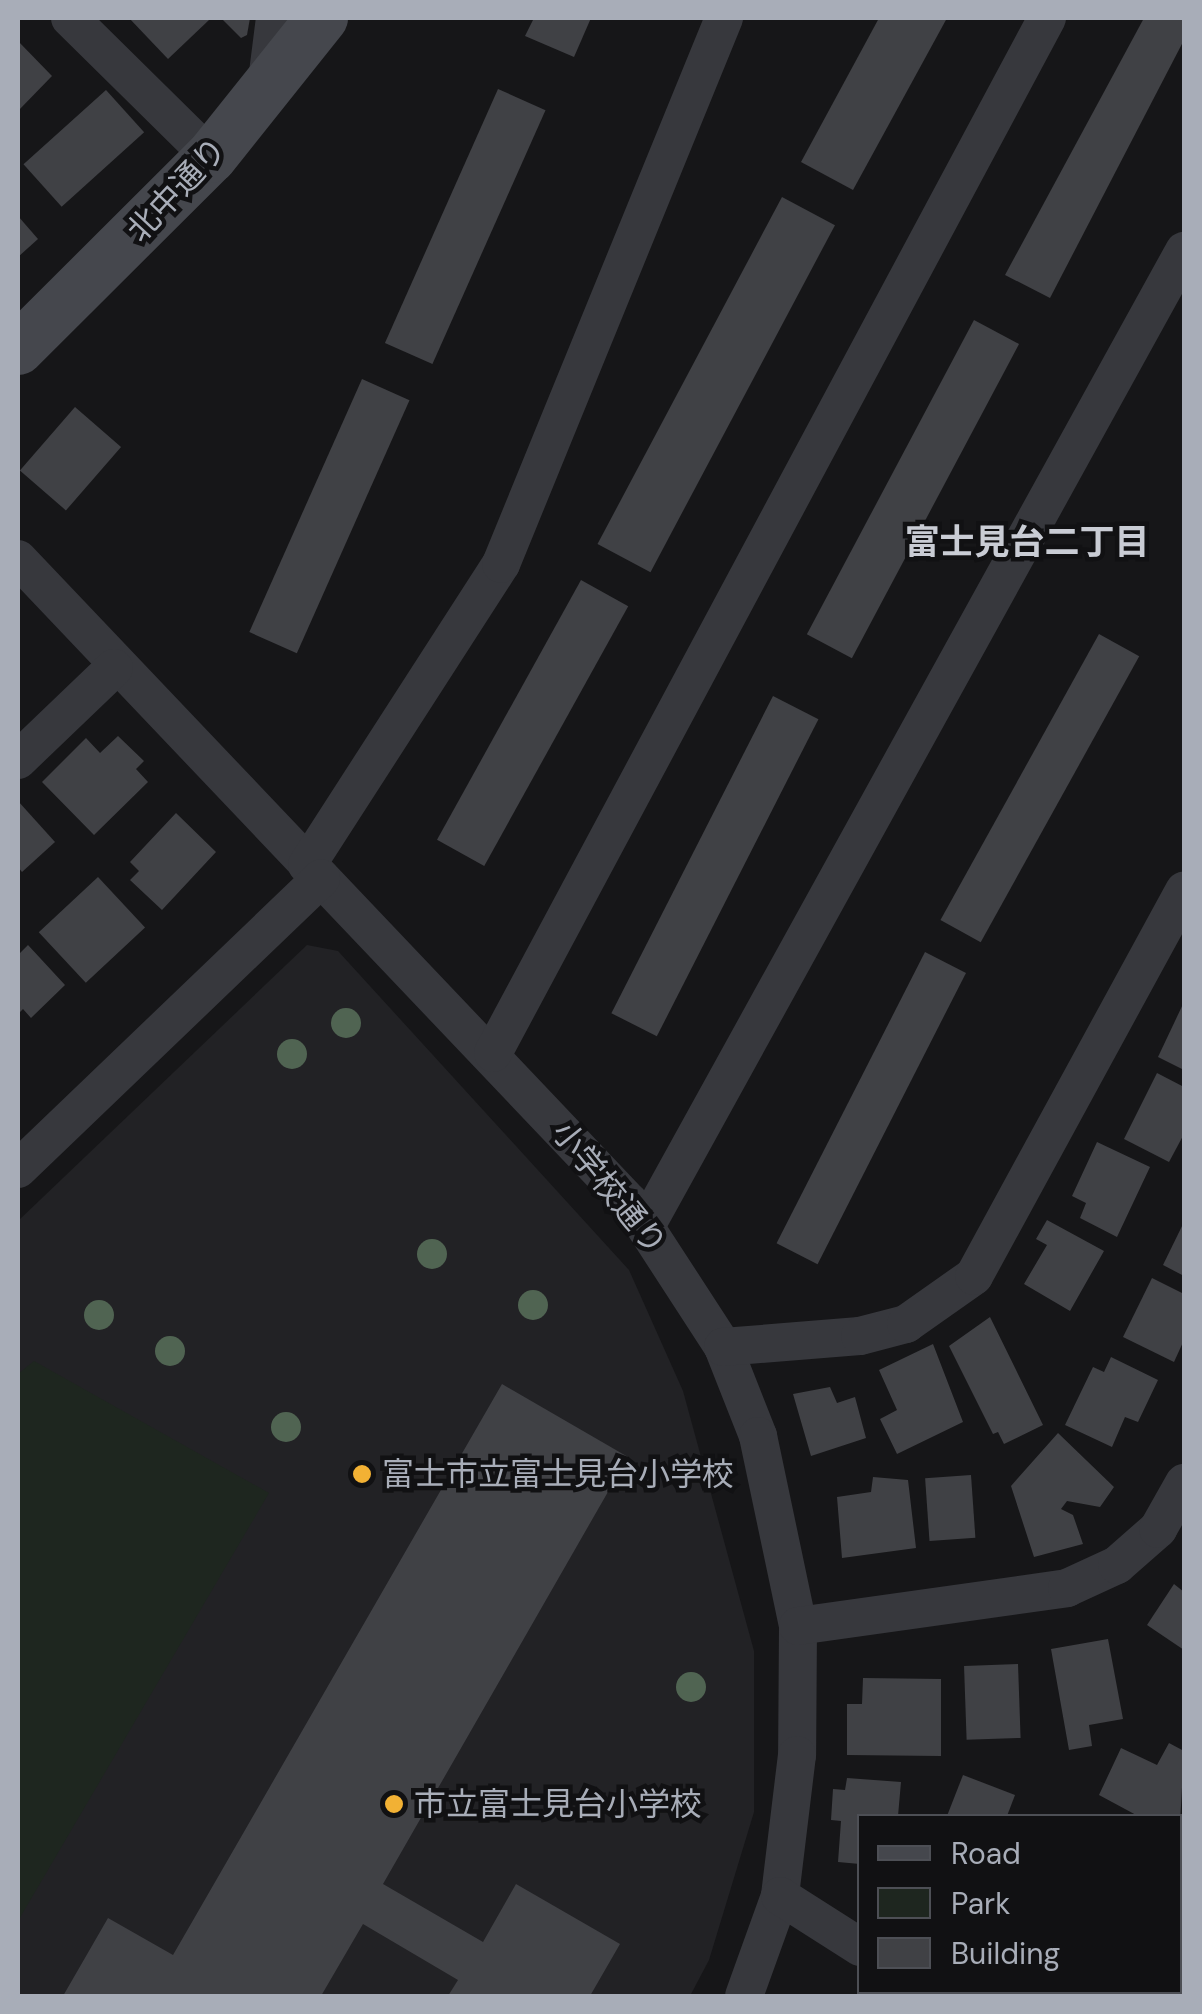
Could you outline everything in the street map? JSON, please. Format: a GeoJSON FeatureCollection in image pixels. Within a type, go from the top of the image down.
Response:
{"type":"FeatureCollection","features":[{"type":"Feature","properties":{"kind":"street"},"geometry":{"type":"LineString","coordinates":[[70,18],[212,156]]}},
{"type":"Feature","properties":{"kind":"street"},"geometry":{"type":"LineString","coordinates":[[266,92],[275,18]]}},
{"type":"Feature","properties":{"kind":"street","name":"北中通り"},"geometry":{"type":"LineString","coordinates":[[18,348],[212,156],[322,18]]}},
{"type":"Feature","properties":{"kind":"street"},"geometry":{"type":"LineString","coordinates":[[18,1169],[314,872],[501,564],[724,18]]}},
{"type":"Feature","properties":{"kind":"street"},"geometry":{"type":"LineString","coordinates":[[492,1053],[1046,18]]}},
{"type":"Feature","properties":{"kind":"street"},"geometry":{"type":"LineString","coordinates":[[646,1226],[1184,251]]}},
{"type":"Feature","properties":{"kind":"street","name":"小学校通り"},"geometry":{"type":"LineString","coordinates":[[18,559],[114,668],[492,1053],[646,1226],[723,1347],[758,1436],[798,1626],[797,1755],[780,1896],[744,1996]]}},
{"type":"Feature","properties":{"kind":"street"},"geometry":{"type":"LineString","coordinates":[[18,760],[114,668]]}},
{"type":"Feature","properties":{"kind":"street"},"geometry":{"type":"LineString","coordinates":[[723,1347],[860,1336],[906,1324],[974,1276],[1184,891]]}},
{"type":"Feature","properties":{"kind":"street"},"geometry":{"type":"LineString","coordinates":[[798,1626],[1067,1588],[1117,1565],[1158,1529],[1184,1484]]}},
{"type":"Feature","properties":{"kind":"street"},"geometry":{"type":"LineString","coordinates":[[780,1896],[857,1945]]}},
{"type":"Feature","properties":{"kind":"shaded area","name":"富士市立富士見台小学校"},"geometry":{"type":"Polygon","coordinates":[[[307,945],[338,951],[629,1270],[683,1391],[754,1651],[754,1812],[709,1960],[690,1996],[18,1996],[18,1221],[307,945]]]}},
{"type":"Feature","properties":{"kind":"green space"},"geometry":{"type":"Polygon","coordinates":[[[34,1361],[269,1493],[18,1921],[18,1374],[34,1361]]]}},
{"type":"Feature","properties":{"kind":"building"},"geometry":{"type":"Polygon","coordinates":[[[129,18],[207,18],[209,20],[168,59],[129,18]]]}},
{"type":"Feature","properties":{"kind":"building"},"geometry":{"type":"Polygon","coordinates":[[[221,18],[250,18],[247,35],[241,38],[221,18]]]}},
{"type":"Feature","properties":{"kind":"building"},"geometry":{"type":"Polygon","coordinates":[[[534,18],[591,18],[574,57],[525,36],[534,18]]]}},
{"type":"Feature","properties":{"kind":"building"},"geometry":{"type":"Polygon","coordinates":[[[879,18],[947,18],[853,190],[801,162],[879,18]]]}},
{"type":"Feature","properties":{"kind":"building"},"geometry":{"type":"Polygon","coordinates":[[[1144,18],[1184,18],[1184,40],[1050,298],[1005,275],[1144,18]]]}},
{"type":"Feature","properties":{"kind":"building"},"geometry":{"type":"Polygon","coordinates":[[[18,41],[52,76],[18,111],[18,41]]]}},
{"type":"Feature","properties":{"kind":"building"},"geometry":{"type":"Polygon","coordinates":[[[498,89],[546,110],[432,364],[385,343],[498,89]]]}},
{"type":"Feature","properties":{"kind":"building"},"geometry":{"type":"Polygon","coordinates":[[[106,90],[144,132],[62,207],[24,164],[106,90]]]}},
{"type":"Feature","properties":{"kind":"building"},"geometry":{"type":"Polygon","coordinates":[[[782,197],[835,225],[650,572],[597,544],[782,197]]]}},
{"type":"Feature","properties":{"kind":"building"},"geometry":{"type":"Polygon","coordinates":[[[18,216],[38,239],[18,257],[18,216]]]}},
{"type":"Feature","properties":{"kind":"building"},"geometry":{"type":"Polygon","coordinates":[[[974,320],[1019,344],[852,658],[807,634],[974,320]]]}},
{"type":"Feature","properties":{"kind":"building"},"geometry":{"type":"Polygon","coordinates":[[[362,379],[410,400],[297,653],[249,632],[362,379]]]}},
{"type":"Feature","properties":{"kind":"building"},"geometry":{"type":"Polygon","coordinates":[[[75,407],[121,447],[66,510],[20,470],[75,407]]]}},
{"type":"Feature","properties":{"kind":"building"},"geometry":{"type":"Polygon","coordinates":[[[581,580],[628,606],[484,866],[437,840],[581,580]]]}},
{"type":"Feature","properties":{"kind":"building"},"geometry":{"type":"Polygon","coordinates":[[[1099,634],[1139,656],[981,942],[940,920],[1099,634]]]}},
{"type":"Feature","properties":{"kind":"building"},"geometry":{"type":"Polygon","coordinates":[[[773,696],[818,719],[657,1036],[611,1013],[773,696]]]}},
{"type":"Feature","properties":{"kind":"building"},"geometry":{"type":"Polygon","coordinates":[[[118,736],[144,761],[136,769],[148,782],[94,835],[42,782],[86,738],[100,753],[118,736]]]}},
{"type":"Feature","properties":{"kind":"building"},"geometry":{"type":"Polygon","coordinates":[[[18,801],[55,842],[22,872],[18,867],[18,801]]]}},
{"type":"Feature","properties":{"kind":"building"},"geometry":{"type":"Polygon","coordinates":[[[176,813],[216,852],[162,910],[130,880],[139,871],[130,862],[176,813]]]}},
{"type":"Feature","properties":{"kind":"building"},"geometry":{"type":"Polygon","coordinates":[[[98,877],[145,927],[86,983],[39,932],[98,877]]]}},
{"type":"Feature","properties":{"kind":"building"},"geometry":{"type":"Polygon","coordinates":[[[28,945],[65,985],[31,1018],[23,1009],[18,1014],[18,955],[28,945]]]}},
{"type":"Feature","properties":{"kind":"building"},"geometry":{"type":"Polygon","coordinates":[[[925,952],[966,973],[818,1264],[777,1243],[925,952]]]}},
{"type":"Feature","properties":{"kind":"building"},"geometry":{"type":"Polygon","coordinates":[[[1184,1002],[1184,1070],[1158,1057],[1184,1002]]]}},
{"type":"Feature","properties":{"kind":"building"},"geometry":{"type":"Polygon","coordinates":[[[1157,1073],[1184,1087],[1184,1134],[1169,1162],[1124,1139],[1157,1073]]]}},
{"type":"Feature","properties":{"kind":"building"},"geometry":{"type":"Polygon","coordinates":[[[1097,1142],[1150,1167],[1117,1237],[1080,1218],[1086,1203],[1072,1196],[1097,1142]]]}},
{"type":"Feature","properties":{"kind":"building"},"geometry":{"type":"Polygon","coordinates":[[[1047,1220],[1104,1251],[1070,1311],[1024,1284],[1047,1245],[1036,1239],[1047,1220]]]}},
{"type":"Feature","properties":{"kind":"building"},"geometry":{"type":"Polygon","coordinates":[[[1184,1222],[1184,1276],[1163,1265],[1184,1222]]]}},
{"type":"Feature","properties":{"kind":"building"},"geometry":{"type":"Polygon","coordinates":[[[1152,1278],[1184,1294],[1184,1340],[1174,1362],[1123,1337],[1152,1278]]]}},
{"type":"Feature","properties":{"kind":"building"},"geometry":{"type":"Polygon","coordinates":[[[990,1317],[1043,1425],[1004,1444],[998,1432],[993,1434],[949,1346],[990,1317]]]}},
{"type":"Feature","properties":{"kind":"building"},"geometry":{"type":"Polygon","coordinates":[[[933,1344],[963,1422],[897,1454],[880,1419],[897,1410],[879,1370],[933,1344]]]}},
{"type":"Feature","properties":{"kind":"building"},"geometry":{"type":"Polygon","coordinates":[[[1111,1357],[1158,1380],[1138,1422],[1125,1417],[1112,1447],[1065,1425],[1093,1367],[1104,1372],[1111,1357]]]}},
{"type":"Feature","properties":{"kind":"building"},"geometry":{"type":"Polygon","coordinates":[[[502,1384],[628,1457],[383,1884],[483,1942],[516,1884],[620,1944],[590,1996],[448,1996],[458,1980],[363,1924],[321,1996],[63,1996],[108,1918],[173,1955],[502,1384]]]}},
{"type":"Feature","properties":{"kind":"building"},"geometry":{"type":"Polygon","coordinates":[[[830,1387],[837,1403],[855,1397],[866,1438],[811,1456],[793,1394],[830,1387]]]}},
{"type":"Feature","properties":{"kind":"building"},"geometry":{"type":"Polygon","coordinates":[[[1058,1433],[1114,1487],[1100,1507],[1067,1501],[1061,1509],[1073,1515],[1083,1544],[1034,1557],[1011,1486],[1058,1433]]]}},
{"type":"Feature","properties":{"kind":"building"},"geometry":{"type":"Polygon","coordinates":[[[971,1475],[975,1538],[930,1541],[925,1478],[971,1475]]]}},
{"type":"Feature","properties":{"kind":"building"},"geometry":{"type":"Polygon","coordinates":[[[873,1477],[908,1480],[916,1548],[842,1558],[837,1497],[871,1492],[873,1477]]]}},
{"type":"Feature","properties":{"kind":"building"},"geometry":{"type":"Polygon","coordinates":[[[1174,1584],[1184,1592],[1184,1650],[1147,1625],[1174,1584]]]}},
{"type":"Feature","properties":{"kind":"building"},"geometry":{"type":"Polygon","coordinates":[[[1108,1639],[1123,1719],[1089,1725],[1092,1746],[1069,1750],[1051,1649],[1108,1639]]]}},
{"type":"Feature","properties":{"kind":"building"},"geometry":{"type":"Polygon","coordinates":[[[1018,1664],[1021,1738],[967,1740],[964,1666],[1018,1664]]]}},
{"type":"Feature","properties":{"kind":"building"},"geometry":{"type":"Polygon","coordinates":[[[863,1678],[941,1679],[941,1756],[847,1755],[847,1704],[862,1704],[863,1678]]]}},
{"type":"Feature","properties":{"kind":"building"},"geometry":{"type":"Polygon","coordinates":[[[1169,1743],[1184,1751],[1181,1814],[1134,1814],[1099,1795],[1121,1748],[1157,1765],[1169,1743]]]}},
{"type":"Feature","properties":{"kind":"building"},"geometry":{"type":"Polygon","coordinates":[[[963,1775],[1015,1795],[1008,1814],[948,1814],[963,1775]]]}},
{"type":"Feature","properties":{"kind":"building"},"geometry":{"type":"Polygon","coordinates":[[[847,1778],[901,1782],[898,1814],[857,1814],[857,1864],[838,1862],[841,1821],[831,1820],[833,1789],[845,1790],[847,1778]]]}},
{"type":"Feature","properties":{"kind":"place","name":"富士市立富士見台小学校"},"geometry":{"type":"Point","coordinates":[362,1474]}},
{"type":"Feature","properties":{"kind":"place","name":"市立富士見台小学校"},"geometry":{"type":"Point","coordinates":[394,1804]}},
{"type":"Feature","properties":{"kind":"district","name":"富士見台二丁目"},"geometry":{"type":"Point","coordinates":[1027,542]}}]}
